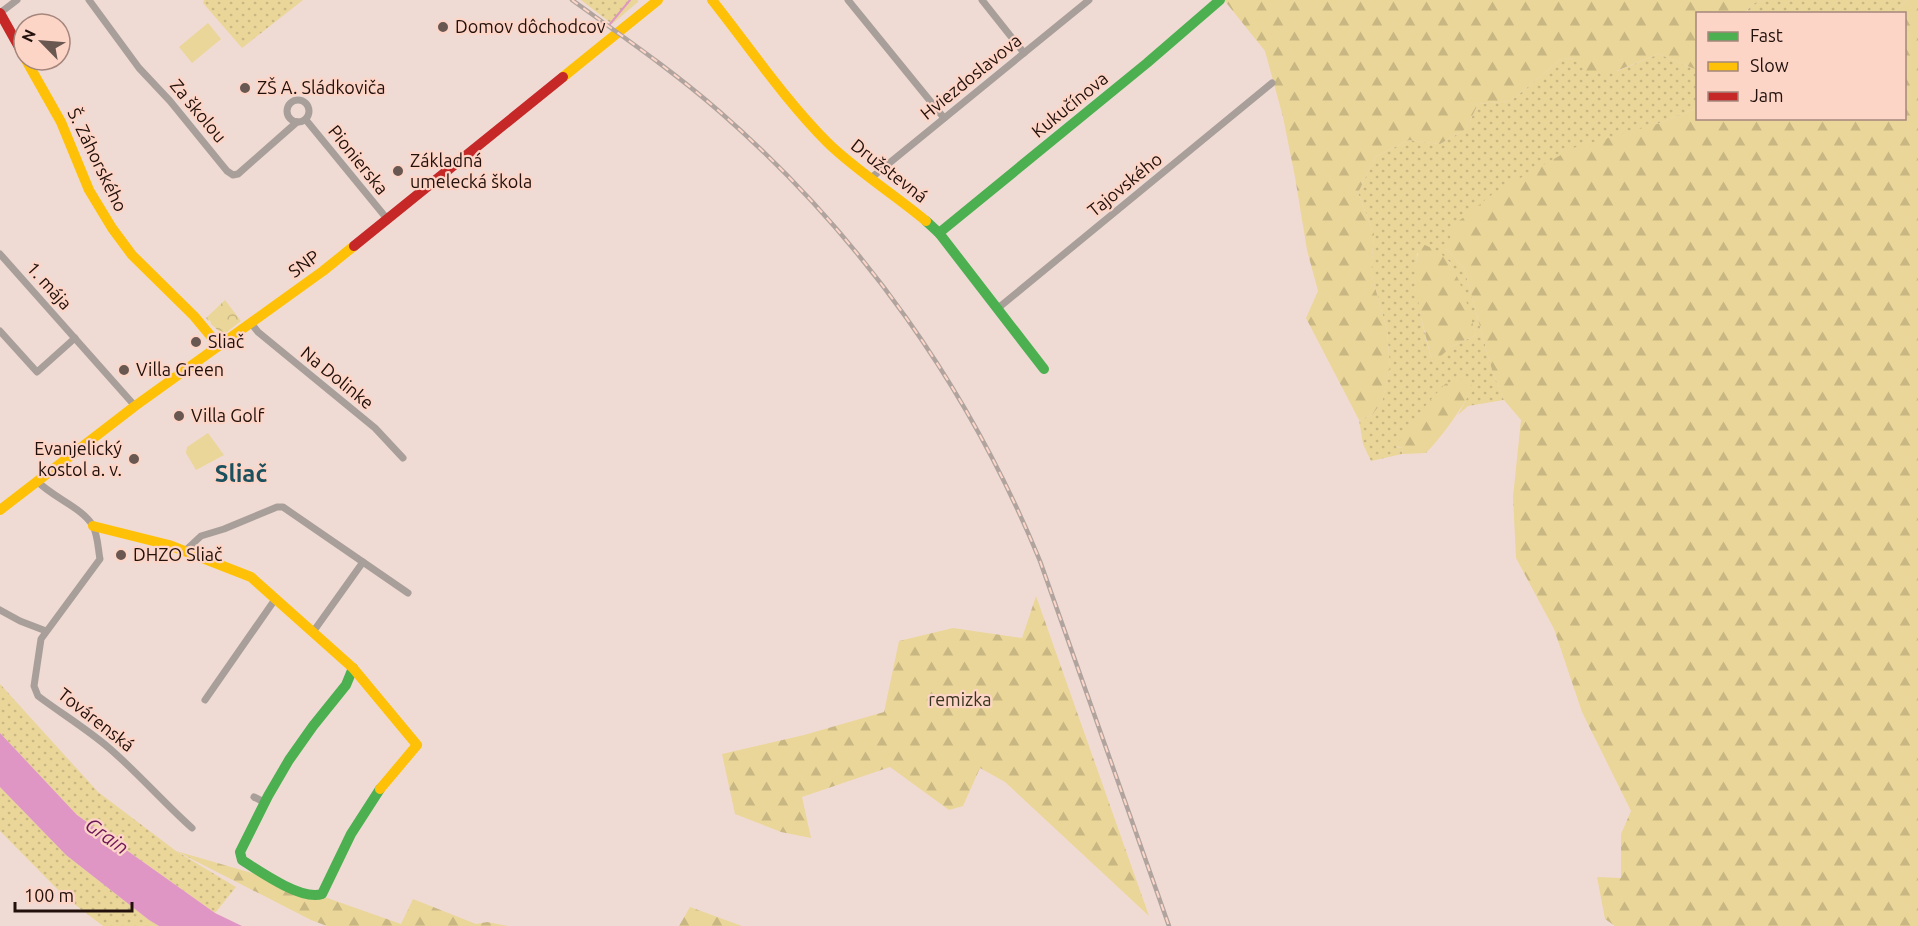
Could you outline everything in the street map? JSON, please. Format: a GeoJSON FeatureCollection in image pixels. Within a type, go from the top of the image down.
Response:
{"type":"FeatureCollection","features":[{"type":"Feature","properties":{"kind":"street"},"geometry":{"type":"LineString","coordinates":[[12,34],[0,13],[17,0]]}},
{"type":"Feature","properties":{"kind":"street","name":"Za školou"},"geometry":{"type":"LineString","coordinates":[[89,0],[139,68],[170,101],[227,171],[233,175],[238,174],[296,122]]}},
{"type":"Feature","properties":{"kind":"street","name":"Družstevná"},"geometry":{"type":"LineString","coordinates":[[712,0],[816,130],[838,152],[939,233],[1044,369]]}},
{"type":"Feature","properties":{"kind":"street"},"geometry":{"type":"LineString","coordinates":[[848,0],[944,118]]}},
{"type":"Feature","properties":{"kind":"street"},"geometry":{"type":"LineString","coordinates":[[982,0],[1024,54]]}},
{"type":"Feature","properties":{"kind":"street","name":"Hviezdoslavova"},"geometry":{"type":"LineString","coordinates":[[871,178],[1089,0]]}},
{"type":"Feature","properties":{"kind":"street","name":"Kukučínova"},"geometry":{"type":"LineString","coordinates":[[939,233],[1147,63],[1220,0]]}},
{"type":"Feature","properties":{"kind":"street","name":"SNP"},"geometry":{"type":"LineString","coordinates":[[1,507],[135,406],[323,271],[656,1]]}},
{"type":"Feature","properties":{"kind":"street","name":"Š. Záhorského"},"geometry":{"type":"LineString","coordinates":[[34,72],[62,122],[89,190],[112,228],[132,255],[194,316],[219,346]]}},
{"type":"Feature","properties":{"kind":"street","name":"Tajovského"},"geometry":{"type":"LineString","coordinates":[[997,309],[1272,83]]}},
{"type":"Feature","properties":{"kind":"street","name":"Pionierska"},"geometry":{"type":"LineString","coordinates":[[301,100],[308,105],[309,113],[306,120],[296,122],[289,117],[288,108],[293,102],[301,100]]}},
{"type":"Feature","properties":{"kind":"street","name":"Pionierska"},"geometry":{"type":"LineString","coordinates":[[306,120],[388,220]]}},
{"type":"Feature","properties":{"kind":"street","name":"1. mája"},"geometry":{"type":"LineString","coordinates":[[0,254],[135,406]]}},
{"type":"Feature","properties":{"kind":"street","name":"Na Dolinke"},"geometry":{"type":"LineString","coordinates":[[251,323],[265,338],[375,428],[403,458]]}},
{"type":"Feature","properties":{"kind":"street"},"geometry":{"type":"LineString","coordinates":[[0,331],[37,372],[75,338]]}},
{"type":"Feature","properties":{"kind":"street"},"geometry":{"type":"LineString","coordinates":[[37,481],[44,489],[80,513],[93,526],[186,550],[244,573],[276,598],[353,668],[417,745],[387,778],[361,815],[348,836],[321,894],[310,895],[252,867],[242,860],[240,852],[259,799],[303,739],[351,681],[353,668]]}},
{"type":"Feature","properties":{"kind":"street"},"geometry":{"type":"LineString","coordinates":[[186,550],[201,536],[283,507],[408,593]]}},
{"type":"Feature","properties":{"kind":"street","name":"Továrenská"},"geometry":{"type":"LineString","coordinates":[[93,526],[98,546],[98,564],[46,631],[39,648],[34,686],[38,696],[90,732],[110,749],[192,828]]}},
{"type":"Feature","properties":{"kind":"street"},"geometry":{"type":"LineString","coordinates":[[313,632],[363,562]]}},
{"type":"Feature","properties":{"kind":"street"},"geometry":{"type":"LineString","coordinates":[[205,700],[276,598]]}},
{"type":"Feature","properties":{"kind":"street"},"geometry":{"type":"LineString","coordinates":[[0,610],[46,631]]}},
{"type":"Feature","properties":{"kind":"green space"},"geometry":{"type":"Polygon","coordinates":[[[204,0],[303,0],[242,48],[203,3],[204,0]]]}},
{"type":"Feature","properties":{"kind":"green space"},"geometry":{"type":"Polygon","coordinates":[[[581,0],[638,0],[638,2],[612,24],[581,0]]]}},
{"type":"Feature","properties":{"kind":"green space"},"geometry":{"type":"Polygon","coordinates":[[[1224,0],[1761,0],[1751,5],[1746,12],[1696,12],[1696,70],[1659,54],[1616,71],[1588,74],[1577,59],[1562,58],[1511,101],[1478,104],[1466,129],[1440,144],[1409,140],[1375,157],[1358,193],[1374,234],[1371,273],[1387,330],[1390,368],[1382,402],[1372,415],[1359,420],[1306,318],[1318,291],[1307,250],[1283,117],[1265,51],[1224,0]]]}},
{"type":"Feature","properties":{"kind":"green space"},"geometry":{"type":"Polygon","coordinates":[[[1761,0],[1907,0],[1895,12],[1746,12],[1751,5],[1761,0]]]}},
{"type":"Feature","properties":{"kind":"green space"},"geometry":{"type":"Polygon","coordinates":[[[1907,0],[1918,0],[1918,926],[1615,926],[1605,919],[1597,877],[1621,878],[1621,834],[1631,811],[1582,712],[1554,629],[1516,558],[1513,497],[1521,420],[1504,400],[1492,370],[1464,268],[1446,249],[1455,224],[1494,193],[1573,148],[1657,124],[1696,108],[1696,120],[1906,120],[1906,12],[1895,12],[1907,0]]]}},
{"type":"Feature","properties":{"kind":"green space"},"geometry":{"type":"Polygon","coordinates":[[[208,23],[221,39],[192,63],[179,47],[208,23]]]}},
{"type":"Feature","properties":{"kind":"green space"},"geometry":{"type":"Polygon","coordinates":[[[1659,54],[1696,70],[1696,108],[1657,124],[1446,249],[1464,268],[1492,370],[1504,400],[1468,406],[1458,415],[1472,388],[1396,447],[1403,448],[1402,454],[1371,461],[1363,444],[1359,420],[1372,415],[1382,402],[1390,368],[1387,330],[1371,273],[1374,234],[1358,193],[1375,157],[1409,140],[1440,144],[1466,129],[1478,104],[1511,101],[1562,58],[1577,59],[1617,71],[1659,54]],[[1417,253],[1420,308],[1433,362],[1451,347],[1476,335],[1461,288],[1449,261],[1417,253]]]}},
{"type":"Feature","properties":{"kind":"green space"},"geometry":{"type":"Polygon","coordinates":[[[1425,245],[1444,257],[1454,270],[1476,335],[1451,347],[1433,363],[1416,286],[1417,257],[1422,246],[1425,245]]]}},
{"type":"Feature","properties":{"kind":"green space"},"geometry":{"type":"Polygon","coordinates":[[[225,300],[241,321],[223,335],[206,318],[225,300]]]}},
{"type":"Feature","properties":{"kind":"green space"},"geometry":{"type":"Polygon","coordinates":[[[1467,378],[1473,388],[1433,445],[1426,453],[1402,454],[1403,448],[1396,446],[1426,405],[1445,384],[1467,378]]]}},
{"type":"Feature","properties":{"kind":"green space"},"geometry":{"type":"Polygon","coordinates":[[[208,433],[224,455],[196,470],[186,453],[187,447],[208,433]]]}},
{"type":"Feature","properties":{"kind":"green space","name":"remizka"},"geometry":{"type":"Polygon","coordinates":[[[1036,596],[1149,916],[1005,782],[980,768],[963,806],[949,810],[890,767],[802,797],[811,838],[781,832],[735,814],[722,754],[804,735],[884,712],[899,641],[953,628],[1022,638],[1036,596]]]}},
{"type":"Feature","properties":{"kind":"green space"},"geometry":{"type":"Polygon","coordinates":[[[0,684],[98,792],[176,851],[236,887],[215,913],[77,815],[0,733],[0,684]]]}},
{"type":"Feature","properties":{"kind":"green space"},"geometry":{"type":"Polygon","coordinates":[[[0,787],[66,855],[159,926],[103,926],[65,897],[0,831],[0,787]]]}},
{"type":"Feature","properties":{"kind":"green space"},"geometry":{"type":"Polygon","coordinates":[[[176,851],[279,881],[401,924],[413,899],[476,924],[487,922],[508,926],[327,926],[176,851]]]}},
{"type":"Feature","properties":{"kind":"green space"},"geometry":{"type":"Polygon","coordinates":[[[690,907],[742,926],[679,926],[690,907]]]}},
{"type":"Feature","properties":{"kind":"shaded area"},"geometry":{"type":"Polygon","coordinates":[[[0,733],[77,815],[215,913],[242,926],[159,926],[66,855],[0,787],[0,733]]]}},
{"type":"Feature","properties":{"kind":"waterway"},"geometry":{"type":"LineString","coordinates":[[610,24],[630,0]]}},
{"type":"Feature","properties":{"kind":"railway"},"geometry":{"type":"LineString","coordinates":[[572,0],[684,82],[771,160],[820,210],[864,263],[906,318],[945,375],[1012,497],[1040,561],[1169,926]]}},
{"type":"Feature","properties":{"kind":"traffic: fast"},"geometry":{"type":"LineString","coordinates":[[939,233],[1147,63],[1220,0]]}},
{"type":"Feature","properties":{"kind":"traffic: fast"},"geometry":{"type":"LineString","coordinates":[[926,221],[939,233],[1044,369]]}},
{"type":"Feature","properties":{"kind":"traffic: fast"},"geometry":{"type":"LineString","coordinates":[[353,668],[346,685],[289,760],[268,796],[240,852],[242,860],[292,889],[314,895],[322,894],[351,834],[380,789]]}},
{"type":"Feature","properties":{"kind":"traffic: slow"},"geometry":{"type":"LineString","coordinates":[[563,77],[658,0]]}},
{"type":"Feature","properties":{"kind":"traffic: slow"},"geometry":{"type":"LineString","coordinates":[[712,0],[782,92],[828,143],[851,164],[926,221]]}},
{"type":"Feature","properties":{"kind":"traffic: slow"},"geometry":{"type":"LineString","coordinates":[[33,72],[61,122],[89,190],[112,228],[132,255],[194,316],[219,346]]}},
{"type":"Feature","properties":{"kind":"traffic: slow"},"geometry":{"type":"LineString","coordinates":[[0,510],[135,406],[323,271],[354,246]]}},
{"type":"Feature","properties":{"kind":"traffic: slow"},"geometry":{"type":"LineString","coordinates":[[93,526],[169,545],[251,577],[353,668],[417,745],[380,789]]}},
{"type":"Feature","properties":{"kind":"traffic: jam"},"geometry":{"type":"LineString","coordinates":[[0,13],[12,34]]}},
{"type":"Feature","properties":{"kind":"traffic: jam"},"geometry":{"type":"LineString","coordinates":[[354,246],[563,77]]}},
{"type":"Feature","properties":{"kind":"place","name":"Domov dôchodcov"},"geometry":{"type":"Point","coordinates":[443,27]}},
{"type":"Feature","properties":{"kind":"place","name":"ZŠ A. Sládkoviča"},"geometry":{"type":"Point","coordinates":[245,88]}},
{"type":"Feature","properties":{"kind":"place","name":"Základná umelecká škola"},"geometry":{"type":"Point","coordinates":[398,171]}},
{"type":"Feature","properties":{"kind":"place","name":"Sliač"},"geometry":{"type":"Point","coordinates":[196,342]}},
{"type":"Feature","properties":{"kind":"place","name":"Villa Green"},"geometry":{"type":"Point","coordinates":[124,370]}},
{"type":"Feature","properties":{"kind":"place","name":"Villa Golf"},"geometry":{"type":"Point","coordinates":[179,416]}},
{"type":"Feature","properties":{"kind":"place","name":"Evanjelický kostol a. v."},"geometry":{"type":"Point","coordinates":[134,459]}},
{"type":"Feature","properties":{"kind":"place","name":"DHZO Sliač"},"geometry":{"type":"Point","coordinates":[121,555]}},
{"type":"Feature","properties":{"kind":"district","name":"Sliač"},"geometry":{"type":"Point","coordinates":[241,474]}},
{"type":"Feature","properties":{"kind":"water label","name":"Grain"},"geometry":{"type":"Point","coordinates":[107,836]}}]}
